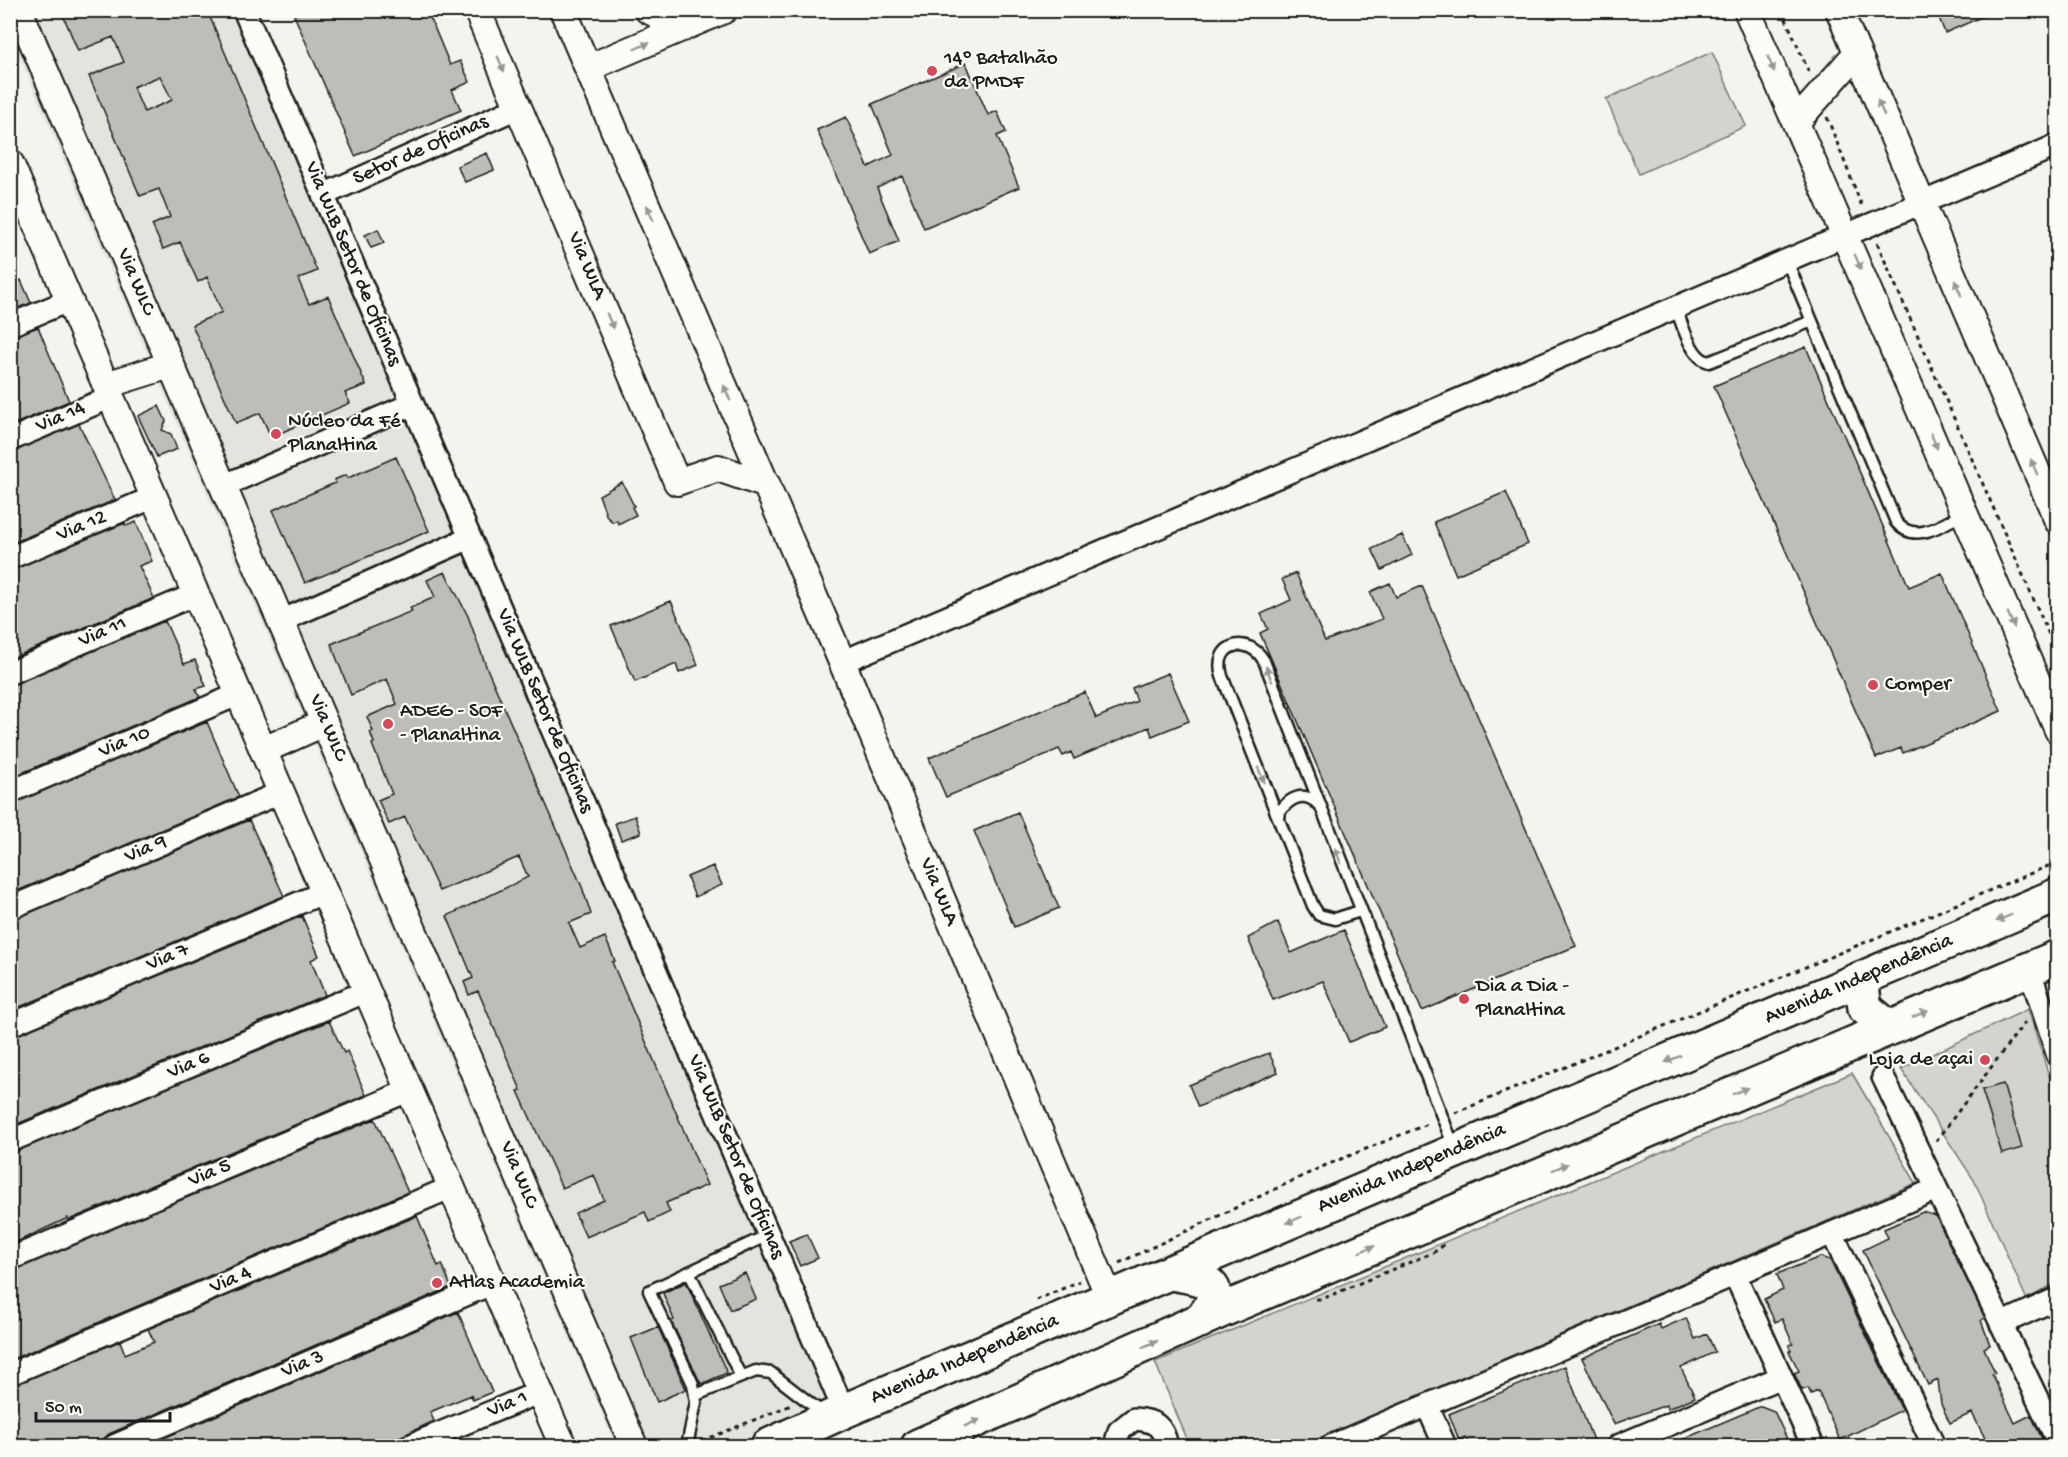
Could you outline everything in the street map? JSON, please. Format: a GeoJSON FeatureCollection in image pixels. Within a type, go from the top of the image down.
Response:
{"type":"FeatureCollection","features":[{"type":"Feature","properties":{"kind":"main road","name":"Avenida Independência"},"geometry":{"type":"LineString","coordinates":[[768,1446],[826,1409],[1104,1286],[1170,1273],[2058,895]]}},
{"type":"Feature","properties":{"kind":"main road"},"geometry":{"type":"LineString","coordinates":[[918,1446],[1258,1296],[2047,960]]}},
{"type":"Feature","properties":{"kind":"main road"},"geometry":{"type":"LineString","coordinates":[[1861,979],[1865,1008],[1888,1027]]}},
{"type":"Feature","properties":{"kind":"main road"},"geometry":{"type":"LineString","coordinates":[[1233,1246],[1225,1266],[1232,1286],[1241,1295],[1258,1296]]}},
{"type":"Feature","properties":{"kind":"main road"},"geometry":{"type":"LineString","coordinates":[[1170,1273],[1195,1276],[1205,1280],[1212,1288],[1214,1299],[1210,1309],[1200,1321]]}},
{"type":"Feature","properties":{"kind":"street","name":"Via WLC"},"geometry":{"type":"LineString","coordinates":[[19,10],[634,1446]]}},
{"type":"Feature","properties":{"kind":"street","name":"Via WLB Setor de Oficinas"},"geometry":{"type":"LineString","coordinates":[[244,10],[768,1235],[826,1409]]}},
{"type":"Feature","properties":{"kind":"street","name":"Via WLA"},"geometry":{"type":"LineString","coordinates":[[477,10],[677,482],[718,468]]}},
{"type":"Feature","properties":{"kind":"street","name":"Via WLA"},"geometry":{"type":"LineString","coordinates":[[563,10],[767,485],[1104,1286]]}},
{"type":"Feature","properties":{"kind":"street"},"geometry":{"type":"LineString","coordinates":[[648,10],[683,28]]}},
{"type":"Feature","properties":{"kind":"street"},"geometry":{"type":"LineString","coordinates":[[588,69],[724,10]]}},
{"type":"Feature","properties":{"kind":"street"},"geometry":{"type":"LineString","coordinates":[[1747,10],[1797,121],[1857,229],[1965,513],[2058,730]]}},
{"type":"Feature","properties":{"kind":"street"},"geometry":{"type":"LineString","coordinates":[[1839,10],[2058,521]]}},
{"type":"Feature","properties":{"kind":"street"},"geometry":{"type":"LineString","coordinates":[[1797,121],[1857,53]]}},
{"type":"Feature","properties":{"kind":"street","name":"Setor de Oficinas"},"geometry":{"type":"LineString","coordinates":[[323,195],[519,107]]}},
{"type":"Feature","properties":{"kind":"street"},"geometry":{"type":"LineString","coordinates":[[842,662],[1675,306],[2058,146]]}},
{"type":"Feature","properties":{"kind":"street"},"geometry":{"type":"LineString","coordinates":[[10,163],[18,203],[70,300],[540,1392],[560,1445]]}},
{"type":"Feature","properties":{"kind":"street"},"geometry":{"type":"LineString","coordinates":[[10,325],[70,300]]}},
{"type":"Feature","properties":{"kind":"street"},"geometry":{"type":"LineString","coordinates":[[109,391],[170,365]]}},
{"type":"Feature","properties":{"kind":"street","name":"Via 14"},"geometry":{"type":"LineString","coordinates":[[10,440],[109,391]]}},
{"type":"Feature","properties":{"kind":"street"},"geometry":{"type":"LineString","coordinates":[[223,486],[412,404]]}},
{"type":"Feature","properties":{"kind":"street"},"geometry":{"type":"LineString","coordinates":[[742,428],[718,468],[767,485]]}},
{"type":"Feature","properties":{"kind":"street","name":"Via 12"},"geometry":{"type":"LineString","coordinates":[[10,558],[154,497]]}},
{"type":"Feature","properties":{"kind":"street"},"geometry":{"type":"LineString","coordinates":[[281,621],[470,538]]}},
{"type":"Feature","properties":{"kind":"street","name":"Via 11"},"geometry":{"type":"LineString","coordinates":[[10,673],[196,594]]}},
{"type":"Feature","properties":{"kind":"street","name":"Via 10"},"geometry":{"type":"LineString","coordinates":[[10,792],[239,694]]}},
{"type":"Feature","properties":{"kind":"street"},"geometry":{"type":"LineString","coordinates":[[264,750],[324,723]]}},
{"type":"Feature","properties":{"kind":"street","name":"Via 9"},"geometry":{"type":"LineString","coordinates":[[10,908],[282,792]]}},
{"type":"Feature","properties":{"kind":"street","name":"Via 7"},"geometry":{"type":"LineString","coordinates":[[10,1025],[325,892]]}},
{"type":"Feature","properties":{"kind":"street"},"geometry":{"type":"LineString","coordinates":[[2047,960],[2058,1056]]}},
{"type":"Feature","properties":{"kind":"street","name":"Via 6"},"geometry":{"type":"LineString","coordinates":[[10,1141],[367,991]]}},
{"type":"Feature","properties":{"kind":"street"},"geometry":{"type":"LineString","coordinates":[[1883,1077],[2058,1442]]}},
{"type":"Feature","properties":{"kind":"street","name":"Via 5"},"geometry":{"type":"LineString","coordinates":[[10,1259],[410,1090]]}},
{"type":"Feature","properties":{"kind":"street","name":"Via 4"},"geometry":{"type":"LineString","coordinates":[[10,1374],[452,1187]]}},
{"type":"Feature","properties":{"kind":"street"},"geometry":{"type":"LineString","coordinates":[[1331,1446],[1936,1189]]}},
{"type":"Feature","properties":{"kind":"street"},"geometry":{"type":"LineString","coordinates":[[1832,1233],[1934,1446]]}},
{"type":"Feature","properties":{"kind":"street"},"geometry":{"type":"LineString","coordinates":[[1734,1275],[1813,1446]]}},
{"type":"Feature","properties":{"kind":"street","name":"Via 3"},"geometry":{"type":"LineString","coordinates":[[114,1446],[493,1283]]}},
{"type":"Feature","properties":{"kind":"street"},"geometry":{"type":"LineString","coordinates":[[2001,1324],[2058,1298]]}},
{"type":"Feature","properties":{"kind":"street"},"geometry":{"type":"LineString","coordinates":[[1618,1446],[1781,1377]]}},
{"type":"Feature","properties":{"kind":"street","name":"Via 1"},"geometry":{"type":"LineString","coordinates":[[409,1446],[540,1392]]}},
{"type":"Feature","properties":{"kind":"street"},"geometry":{"type":"LineString","coordinates":[[1427,1405],[1445,1446]]}},
{"type":"Feature","properties":{"kind":"street"},"geometry":{"type":"LineString","coordinates":[[1115,1446],[1119,1431],[1134,1419],[1150,1420],[1165,1433],[1167,1446]]}},
{"type":"Feature","properties":{"kind":"lane"},"geometry":{"type":"LineString","coordinates":[[1786,259],[1901,530],[1917,534],[1927,532],[1965,513]]}},
{"type":"Feature","properties":{"kind":"lane"},"geometry":{"type":"LineString","coordinates":[[1675,306],[1694,349],[1704,361],[1709,362],[1812,321]]}},
{"type":"Feature","properties":{"kind":"lane"},"geometry":{"type":"LineString","coordinates":[[1360,911],[1335,919],[1319,915],[1313,906],[1219,665],[1221,655],[1229,648],[1242,644],[1260,654],[1455,1150]]}},
{"type":"Feature","properties":{"kind":"lane"},"geometry":{"type":"LineString","coordinates":[[1279,819],[1284,806],[1295,798],[1311,798],[1317,803]]}},
{"type":"Feature","properties":{"kind":"lane"},"geometry":{"type":"LineString","coordinates":[[687,1446],[696,1395],[649,1291],[768,1235]]}},
{"type":"Feature","properties":{"kind":"lane"},"geometry":{"type":"LineString","coordinates":[[690,1272],[741,1377]]}},
{"type":"Feature","properties":{"kind":"lane"},"geometry":{"type":"LineString","coordinates":[[696,1395],[756,1371],[771,1373],[826,1409]]}},
{"type":"Feature","properties":{"kind":"path"},"geometry":{"type":"LineString","coordinates":[[1782,10],[1819,96],[1857,229],[2058,655]]}},
{"type":"Feature","properties":{"kind":"path"},"geometry":{"type":"LineString","coordinates":[[1035,1300],[1104,1286],[1324,1166],[2058,862]]}},
{"type":"Feature","properties":{"kind":"path"},"geometry":{"type":"LineString","coordinates":[[1923,1160],[2026,1021]]}},
{"type":"Feature","properties":{"kind":"path"},"geometry":{"type":"LineString","coordinates":[[700,1442],[826,1409]]}},
{"type":"Feature","properties":{"kind":"shaded area"},"geometry":{"type":"Polygon","coordinates":[[[10,11],[257,11],[850,1397],[738,1446],[616,1446],[11,37],[10,11]]]}},
{"type":"Feature","properties":{"kind":"shaded area"},"geometry":{"type":"Polygon","coordinates":[[[1712,52],[1746,126],[1639,174],[1606,99],[1712,52]]]}},
{"type":"Feature","properties":{"kind":"shaded area"},"geometry":{"type":"Polygon","coordinates":[[[2028,1009],[2057,1101],[2057,1282],[2027,1300],[1974,1180],[1901,1069],[2028,1009]]]}},
{"type":"Feature","properties":{"kind":"shaded area"},"geometry":{"type":"Polygon","coordinates":[[[1852,1073],[1916,1183],[1301,1446],[1190,1446],[1155,1362],[1852,1073]]]}},
{"type":"Feature","properties":{"kind":"building"},"geometry":{"type":"Polygon","coordinates":[[[61,10],[207,10],[317,271],[298,279],[309,304],[328,296],[366,385],[345,393],[350,403],[271,437],[260,413],[236,423],[192,325],[222,312],[207,277],[198,282],[180,242],[163,249],[152,225],[170,217],[159,189],[140,196],[89,76],[124,62],[113,37],[78,51],[61,10]],[[160,76],[133,87],[144,112],[172,100],[160,76]]]}},
{"type":"Feature","properties":{"kind":"building"},"geometry":{"type":"Polygon","coordinates":[[[305,10],[427,10],[450,65],[460,61],[470,82],[452,90],[461,110],[355,156],[294,15],[305,10]]]}},
{"type":"Feature","properties":{"kind":"building"},"geometry":{"type":"Polygon","coordinates":[[[1936,10],[1997,10],[1945,33],[1936,10]]]}},
{"type":"Feature","properties":{"kind":"building"},"geometry":{"type":"Polygon","coordinates":[[[966,63],[988,115],[997,111],[1006,132],[997,136],[1019,187],[924,228],[902,176],[877,188],[899,241],[869,254],[817,130],[846,117],[868,167],[893,155],[872,104],[966,63]]]}},
{"type":"Feature","properties":{"kind":"building"},"geometry":{"type":"Polygon","coordinates":[[[487,153],[494,170],[465,182],[457,166],[487,153]]]}},
{"type":"Feature","properties":{"kind":"building"},"geometry":{"type":"Polygon","coordinates":[[[378,229],[384,243],[371,248],[365,235],[378,229]]]}},
{"type":"Feature","properties":{"kind":"building"},"geometry":{"type":"Polygon","coordinates":[[[21,280],[31,303],[10,311],[10,286],[21,280]]]}},
{"type":"Feature","properties":{"kind":"building"},"geometry":{"type":"Polygon","coordinates":[[[38,327],[69,401],[10,426],[10,337],[38,327]]]}},
{"type":"Feature","properties":{"kind":"building"},"geometry":{"type":"Polygon","coordinates":[[[1806,347],[1909,587],[1942,573],[2001,711],[1903,753],[1901,748],[1876,758],[1714,386],[1806,347]]]}},
{"type":"Feature","properties":{"kind":"building"},"geometry":{"type":"Polygon","coordinates":[[[159,406],[166,421],[162,430],[171,434],[177,449],[157,457],[138,416],[159,406]]]}},
{"type":"Feature","properties":{"kind":"building"},"geometry":{"type":"Polygon","coordinates":[[[79,424],[115,500],[10,544],[10,452],[79,424]]]}},
{"type":"Feature","properties":{"kind":"building"},"geometry":{"type":"Polygon","coordinates":[[[396,457],[429,531],[305,583],[273,510],[335,483],[334,480],[346,475],[348,478],[396,457]]]}},
{"type":"Feature","properties":{"kind":"building"},"geometry":{"type":"Polygon","coordinates":[[[622,482],[636,515],[618,524],[617,520],[613,522],[607,517],[599,495],[622,482]]]}},
{"type":"Feature","properties":{"kind":"building"},"geometry":{"type":"Polygon","coordinates":[[[1506,492],[1528,544],[1456,575],[1434,522],[1506,492]]]}},
{"type":"Feature","properties":{"kind":"building"},"geometry":{"type":"Polygon","coordinates":[[[136,522],[152,561],[139,566],[154,598],[10,659],[10,570],[125,523],[126,526],[136,522]]]}},
{"type":"Feature","properties":{"kind":"building"},"geometry":{"type":"Polygon","coordinates":[[[1402,535],[1412,555],[1382,570],[1372,549],[1402,535]]]}},
{"type":"Feature","properties":{"kind":"building"},"geometry":{"type":"Polygon","coordinates":[[[445,572],[468,616],[486,666],[582,887],[591,914],[569,923],[580,948],[605,937],[615,961],[612,962],[707,1185],[666,1203],[670,1212],[649,1222],[645,1212],[586,1237],[575,1213],[604,1200],[594,1175],[562,1188],[518,1091],[521,1090],[478,991],[469,995],[464,982],[473,978],[447,916],[528,877],[519,857],[439,891],[405,817],[389,824],[378,800],[392,794],[372,744],[374,743],[370,732],[373,731],[367,717],[397,704],[387,679],[351,695],[331,644],[412,611],[410,608],[435,597],[427,580],[445,572]]]}},
{"type":"Feature","properties":{"kind":"building"},"geometry":{"type":"Polygon","coordinates":[[[1296,573],[1325,641],[1382,619],[1370,592],[1390,583],[1396,597],[1422,586],[1576,946],[1422,1011],[1260,633],[1268,629],[1261,614],[1291,600],[1282,579],[1296,573]]]}},
{"type":"Feature","properties":{"kind":"building"},"geometry":{"type":"Polygon","coordinates":[[[671,601],[698,665],[679,673],[676,664],[635,682],[611,626],[671,601]]]}},
{"type":"Feature","properties":{"kind":"building"},"geometry":{"type":"Polygon","coordinates":[[[165,621],[184,664],[195,660],[206,686],[196,689],[200,697],[10,778],[10,685],[165,621]]]}},
{"type":"Feature","properties":{"kind":"building"},"geometry":{"type":"Polygon","coordinates":[[[1168,673],[1189,721],[1152,736],[1149,727],[1074,759],[1071,752],[1063,756],[1059,749],[946,797],[929,758],[1085,692],[1096,718],[1137,701],[1132,688],[1168,673]]]}},
{"type":"Feature","properties":{"kind":"building"},"geometry":{"type":"Polygon","coordinates":[[[207,722],[239,797],[10,894],[10,804],[207,722]]]}},
{"type":"Feature","properties":{"kind":"building"},"geometry":{"type":"Polygon","coordinates":[[[1018,812],[1059,908],[1014,927],[974,831],[1018,812]]]}},
{"type":"Feature","properties":{"kind":"building"},"geometry":{"type":"Polygon","coordinates":[[[635,816],[641,833],[621,840],[615,823],[635,816]]]}},
{"type":"Feature","properties":{"kind":"building"},"geometry":{"type":"Polygon","coordinates":[[[249,820],[284,896],[10,1011],[10,920],[249,820]]]}},
{"type":"Feature","properties":{"kind":"building"},"geometry":{"type":"Polygon","coordinates":[[[713,866],[722,885],[695,897],[687,877],[713,866]]]}},
{"type":"Feature","properties":{"kind":"building"},"geometry":{"type":"Polygon","coordinates":[[[302,916],[319,956],[311,960],[325,995],[10,1127],[10,1037],[302,916]]]}},
{"type":"Feature","properties":{"kind":"building"},"geometry":{"type":"Polygon","coordinates":[[[1278,922],[1291,953],[1344,930],[1385,1027],[1349,1042],[1323,981],[1273,1000],[1248,938],[1278,922]]]}},
{"type":"Feature","properties":{"kind":"building"},"geometry":{"type":"Polygon","coordinates":[[[329,1021],[344,1053],[347,1051],[366,1095],[69,1220],[68,1218],[10,1245],[10,1153],[329,1021]]]}},
{"type":"Feature","properties":{"kind":"building"},"geometry":{"type":"Polygon","coordinates":[[[1269,1053],[1278,1072],[1198,1107],[1189,1085],[1269,1053]]]}},
{"type":"Feature","properties":{"kind":"building"},"geometry":{"type":"Polygon","coordinates":[[[2003,1084],[2022,1148],[2002,1154],[1982,1090],[2003,1084]]]}},
{"type":"Feature","properties":{"kind":"building"},"geometry":{"type":"Polygon","coordinates":[[[375,1119],[408,1192],[10,1360],[10,1271],[375,1119]]]}},
{"type":"Feature","properties":{"kind":"building"},"geometry":{"type":"Polygon","coordinates":[[[1923,1212],[1936,1216],[1985,1318],[1981,1320],[1990,1345],[1984,1348],[1995,1373],[1992,1374],[2015,1423],[2031,1415],[2042,1439],[2027,1446],[1989,1446],[1972,1413],[1950,1423],[1941,1404],[1938,1380],[1928,1385],[1863,1250],[1888,1238],[1884,1229],[1923,1212]]]}},
{"type":"Feature","properties":{"kind":"building"},"geometry":{"type":"Polygon","coordinates":[[[417,1216],[438,1266],[442,1264],[451,1287],[109,1434],[102,1446],[10,1446],[10,1386],[120,1341],[125,1354],[154,1342],[148,1329],[417,1216]]]}},
{"type":"Feature","properties":{"kind":"building"},"geometry":{"type":"Polygon","coordinates":[[[807,1234],[818,1258],[800,1266],[789,1241],[807,1234]]]}},
{"type":"Feature","properties":{"kind":"building"},"geometry":{"type":"Polygon","coordinates":[[[1820,1257],[1830,1260],[1902,1410],[1840,1440],[1818,1391],[1811,1394],[1808,1388],[1802,1390],[1794,1373],[1799,1371],[1789,1351],[1791,1350],[1789,1345],[1793,1344],[1782,1319],[1775,1322],[1764,1299],[1783,1290],[1777,1274],[1820,1257]]]}},
{"type":"Feature","properties":{"kind":"building"},"geometry":{"type":"Polygon","coordinates":[[[745,1273],[756,1299],[730,1310],[719,1284],[745,1273]]]}},
{"type":"Feature","properties":{"kind":"building"},"geometry":{"type":"Polygon","coordinates":[[[686,1282],[727,1373],[701,1384],[671,1321],[674,1320],[663,1293],[686,1282]]]}},
{"type":"Feature","properties":{"kind":"building"},"geometry":{"type":"Polygon","coordinates":[[[458,1312],[492,1392],[473,1400],[471,1395],[430,1412],[434,1421],[402,1436],[376,1446],[268,1446],[267,1442],[256,1446],[145,1446],[458,1312]]]}},
{"type":"Feature","properties":{"kind":"building"},"geometry":{"type":"Polygon","coordinates":[[[1686,1318],[1695,1339],[1707,1334],[1715,1352],[1681,1368],[1695,1397],[1667,1409],[1666,1405],[1614,1424],[1582,1358],[1659,1324],[1661,1329],[1686,1318]]]}},
{"type":"Feature","properties":{"kind":"building"},"geometry":{"type":"Polygon","coordinates":[[[658,1327],[686,1389],[657,1402],[631,1338],[658,1327]]]}},
{"type":"Feature","properties":{"kind":"building"},"geometry":{"type":"Polygon","coordinates":[[[1565,1366],[1594,1443],[1586,1446],[1470,1446],[1465,1437],[1459,1440],[1449,1414],[1565,1366]]]}},
{"type":"Feature","properties":{"kind":"building"},"geometry":{"type":"Polygon","coordinates":[[[1761,1406],[1774,1411],[1787,1439],[1768,1446],[1667,1446],[1761,1406]]]}},
{"type":"Feature","properties":{"kind":"place","name":"14º Batalhão da PMDF"},"geometry":{"type":"Point","coordinates":[932,71]}},
{"type":"Feature","properties":{"kind":"place","name":"Núcleo da Fé Planaltina"},"geometry":{"type":"Point","coordinates":[276,434]}},
{"type":"Feature","properties":{"kind":"place","name":"Comper"},"geometry":{"type":"Point","coordinates":[1873,685]}},
{"type":"Feature","properties":{"kind":"place","name":"ADEG - SOF - Planaltina"},"geometry":{"type":"Point","coordinates":[388,724]}},
{"type":"Feature","properties":{"kind":"place","name":"Dia a Dia - Planaltina"},"geometry":{"type":"Point","coordinates":[1464,999]}},
{"type":"Feature","properties":{"kind":"place","name":"Loja de açai"},"geometry":{"type":"Point","coordinates":[1985,1060]}},
{"type":"Feature","properties":{"kind":"place","name":"Atlas Academia"},"geometry":{"type":"Point","coordinates":[437,1283]}}]}
